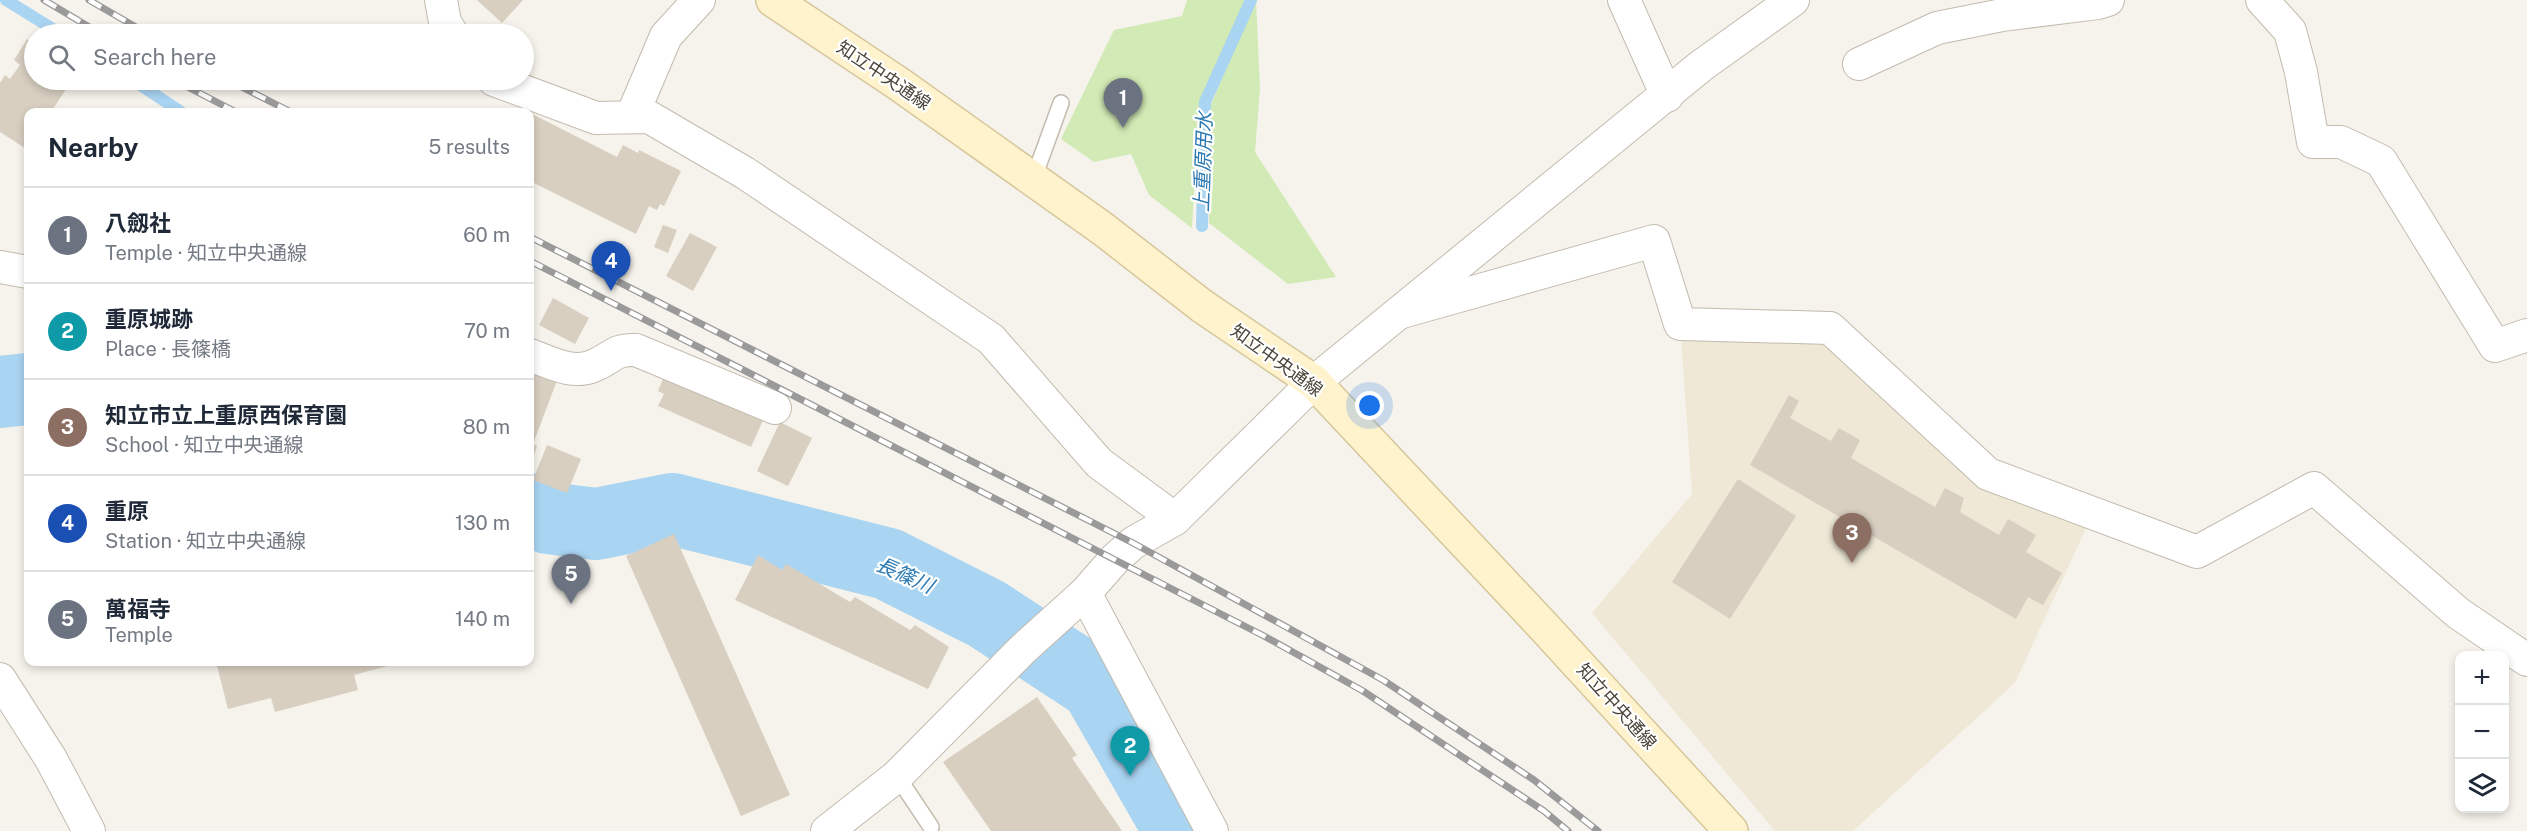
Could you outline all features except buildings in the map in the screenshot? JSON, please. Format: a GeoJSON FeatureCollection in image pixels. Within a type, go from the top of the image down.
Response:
{"type":"FeatureCollection","features":[{"type":"Feature","properties":{"kind":"street"},"geometry":{"type":"LineString","coordinates":[[441,0],[446,24]]}},
{"type":"Feature","properties":{"kind":"street"},"geometry":{"type":"LineString","coordinates":[[632,116],[666,36],[699,0]]}},
{"type":"Feature","properties":{"kind":"street","name":"知立中央通線"},"geometry":{"type":"LineString","coordinates":[[773,0],[898,84],[1103,229],[1202,306],[1314,382],[1537,619],[1731,831]]}},
{"type":"Feature","properties":{"kind":"street"},"geometry":{"type":"LineString","coordinates":[[1624,0],[1667,96]]}},
{"type":"Feature","properties":{"kind":"street"},"geometry":{"type":"LineString","coordinates":[[827,831],[897,776],[1032,640],[1085,593],[1133,543],[1175,519],[1314,382],[1701,66],[1793,0]]}},
{"type":"Feature","properties":{"kind":"street"},"geometry":{"type":"LineString","coordinates":[[1859,64],[1937,28],[2002,15],[2108,0]]}},
{"type":"Feature","properties":{"kind":"street"},"geometry":{"type":"LineString","coordinates":[[2262,0],[2290,31],[2301,72],[2313,142],[2342,142],[2381,161],[2495,346],[2527,334]]}},
{"type":"Feature","properties":{"kind":"street"},"geometry":{"type":"LineString","coordinates":[[521,90],[596,118],[649,117],[745,173],[991,339],[1099,463],[1175,519]]}},
{"type":"Feature","properties":{"kind":"street"},"geometry":{"type":"LineString","coordinates":[[1402,312],[1654,241],[1680,324],[1830,328],[1988,474],[2197,552],[2314,488],[2458,613],[2527,660]]}},
{"type":"Feature","properties":{"kind":"street"},"geometry":{"type":"LineString","coordinates":[[0,267],[24,271]]}},
{"type":"Feature","properties":{"kind":"street"},"geometry":{"type":"LineString","coordinates":[[534,356],[572,370],[592,366],[621,350],[636,350],[775,408]]}},
{"type":"Feature","properties":{"kind":"street"},"geometry":{"type":"LineString","coordinates":[[1085,593],[1212,831]]}},
{"type":"Feature","properties":{"kind":"street"},"geometry":{"type":"LineString","coordinates":[[0,679],[51,759],[89,831]]}},
{"type":"Feature","properties":{"kind":"lane"},"geometry":{"type":"LineString","coordinates":[[1033,180],[1061,102]]}},
{"type":"Feature","properties":{"kind":"lane"},"geometry":{"type":"LineString","coordinates":[[897,776],[931,827]]}},
{"type":"Feature","properties":{"kind":"shaded area"},"geometry":{"type":"Polygon","coordinates":[[[1680,324],[1830,328],[1988,474],[2093,513],[2015,683],[1853,831],[1775,831],[1592,613],[1692,494],[1680,324]]]}},
{"type":"Feature","properties":{"kind":"green space"},"geometry":{"type":"Polygon","coordinates":[[[1187,0],[1245,0],[1199,103],[1192,228],[1149,195],[1131,154],[1094,162],[1061,139],[1114,30],[1182,16],[1187,0]]]}},
{"type":"Feature","properties":{"kind":"green space"},"geometry":{"type":"Polygon","coordinates":[[[1256,0],[1260,89],[1255,152],[1336,277],[1288,284],[1209,223],[1211,104],[1256,0]]]}},
{"type":"Feature","properties":{"kind":"waterway"},"geometry":{"type":"LineString","coordinates":[[6,0],[45,24]]}},
{"type":"Feature","properties":{"kind":"waterway","name":"上重原用水"},"geometry":{"type":"LineString","coordinates":[[1202,226],[1205,102],[1251,0]]}},
{"type":"Feature","properties":{"kind":"waterway"},"geometry":{"type":"LineString","coordinates":[[148,90],[175,108]]}},
{"type":"Feature","properties":{"kind":"waterway","name":"長篠川"},"geometry":{"type":"LineString","coordinates":[[0,392],[24,389]]}},
{"type":"Feature","properties":{"kind":"waterway","name":"長篠川"},"geometry":{"type":"LineString","coordinates":[[534,511],[548,518],[596,524],[672,509],[888,564],[987,614],[1096,685],[1180,831]]}},
{"type":"Feature","properties":{"kind":"railway"},"geometry":{"type":"LineString","coordinates":[[44,0],[84,24]]}},
{"type":"Feature","properties":{"kind":"railway"},"geometry":{"type":"LineString","coordinates":[[89,0],[131,24]]}},
{"type":"Feature","properties":{"kind":"railway"},"geometry":{"type":"LineString","coordinates":[[193,90],[228,108]]}},
{"type":"Feature","properties":{"kind":"railway"},"geometry":{"type":"LineString","coordinates":[[248,90],[283,108]]}},
{"type":"Feature","properties":{"kind":"railway"},"geometry":{"type":"LineString","coordinates":[[534,239],[1133,543],[1383,680],[1534,780],[1598,831]]}},
{"type":"Feature","properties":{"kind":"railway"},"geometry":{"type":"LineString","coordinates":[[534,263],[1264,636],[1363,691],[1544,811],[1568,831]]}},
{"type":"Feature","properties":{"kind":"place","name":"八劔社"},"geometry":{"type":"Point","coordinates":[1123,128]}},
{"type":"Feature","properties":{"kind":"place","name":"重原"},"geometry":{"type":"Point","coordinates":[611,291]}},
{"type":"Feature","properties":{"kind":"place","name":"知立市立上重原西保育園"},"geometry":{"type":"Point","coordinates":[1852,563]}},
{"type":"Feature","properties":{"kind":"place","name":"萬福寺"},"geometry":{"type":"Point","coordinates":[571,604]}},
{"type":"Feature","properties":{"kind":"place","name":"重原城跡"},"geometry":{"type":"Point","coordinates":[1130,776]}}]}
